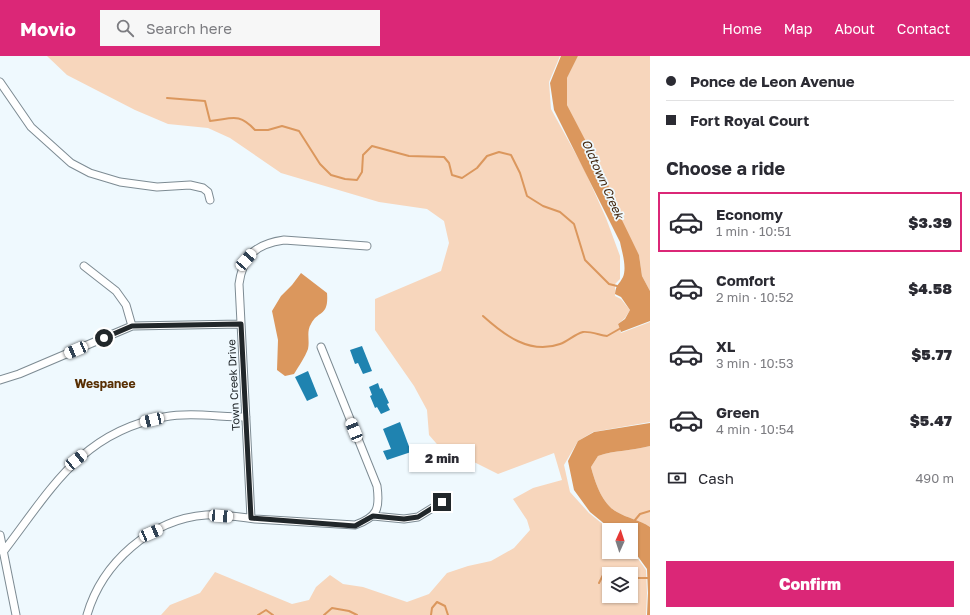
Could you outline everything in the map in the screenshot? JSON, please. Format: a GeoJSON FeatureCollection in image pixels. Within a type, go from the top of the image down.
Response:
{"type":"FeatureCollection","features":[{"type":"Feature","properties":{"kind":"street"},"geometry":{"type":"LineString","coordinates":[[0,82],[31,127],[70,163],[90,173],[120,182],[158,187],[190,185],[203,188],[208,192],[210,200]]}},
{"type":"Feature","properties":{"kind":"street","name":"Town Creek Drive"},"geometry":{"type":"LineString","coordinates":[[251,518],[239,284],[241,271],[246,260],[263,245],[284,240],[367,246]]}},
{"type":"Feature","properties":{"kind":"street"},"geometry":{"type":"LineString","coordinates":[[84,266],[116,291],[126,305],[132,326]]}},
{"type":"Feature","properties":{"kind":"street"},"geometry":{"type":"LineString","coordinates":[[0,380],[19,374],[132,326],[241,324]]}},
{"type":"Feature","properties":{"kind":"street"},"geometry":{"type":"LineString","coordinates":[[87,615],[99,586],[113,565],[130,547],[151,533],[179,521],[206,515],[355,526],[373,516],[377,510],[379,500],[377,486],[321,347]]}},
{"type":"Feature","properties":{"kind":"street"},"geometry":{"type":"LineString","coordinates":[[3,552],[76,460],[106,438],[139,423],[165,417],[185,415],[246,418]]}},
{"type":"Feature","properties":{"kind":"street"},"geometry":{"type":"LineString","coordinates":[[373,516],[404,519],[418,517],[442,502]]}},
{"type":"Feature","properties":{"kind":"street"},"geometry":{"type":"LineString","coordinates":[[0,535],[16,615]]}},
{"type":"Feature","properties":{"kind":"shaded area"},"geometry":{"type":"Polygon","coordinates":[[[47,56],[560,56],[549,82],[551,109],[584,169],[606,218],[620,256],[620,279],[615,284],[615,296],[621,299],[630,310],[625,318],[618,324],[621,333],[650,322],[650,422],[593,432],[578,441],[564,465],[570,492],[589,513],[602,524],[602,559],[638,559],[646,570],[646,615],[161,615],[170,605],[200,593],[215,572],[292,604],[309,600],[316,587],[330,575],[343,584],[363,587],[407,602],[429,594],[447,573],[468,566],[491,561],[514,548],[530,530],[527,520],[513,499],[533,488],[562,480],[554,453],[498,474],[476,463],[443,451],[429,435],[427,410],[414,386],[375,330],[375,299],[441,271],[449,243],[444,221],[427,209],[379,202],[281,173],[230,138],[208,128],[168,124],[135,110],[67,75],[47,56]]]}},
{"type":"Feature","properties":{"kind":"shaded area"},"geometry":{"type":"Polygon","coordinates":[[[578,56],[650,56],[650,291],[642,276],[639,255],[567,105],[567,78],[578,56]]]}},
{"type":"Feature","properties":{"kind":"shaded area"},"geometry":{"type":"Polygon","coordinates":[[[650,446],[650,527],[621,514],[607,504],[600,492],[591,467],[598,456],[650,446]]]}},
{"type":"Feature","properties":{"kind":"water","name":"Oldtown Creek"},"geometry":{"type":"Polygon","coordinates":[[[561,56],[578,56],[567,78],[567,105],[607,182],[620,216],[639,255],[642,276],[650,291],[650,321],[621,332],[618,324],[625,319],[630,310],[621,297],[615,294],[617,286],[624,273],[624,260],[620,242],[554,110],[550,83],[561,56]]]}},
{"type":"Feature","properties":{"kind":"water"},"geometry":{"type":"Polygon","coordinates":[[[301,273],[327,293],[327,301],[325,310],[314,320],[310,327],[308,333],[308,349],[304,358],[294,374],[285,376],[277,370],[278,340],[272,311],[281,296],[301,273]]]}},
{"type":"Feature","properties":{"kind":"water"},"geometry":{"type":"Polygon","coordinates":[[[650,423],[650,446],[598,456],[591,467],[600,492],[607,504],[621,514],[650,527],[650,615],[647,615],[647,569],[638,557],[638,523],[603,523],[590,512],[574,490],[568,461],[578,441],[594,432],[650,423]]]}},
{"type":"Feature","properties":{"kind":"building"},"geometry":{"type":"Polygon","coordinates":[[[362,346],[372,371],[363,374],[358,363],[355,364],[350,350],[362,346]]]}},
{"type":"Feature","properties":{"kind":"building"},"geometry":{"type":"Polygon","coordinates":[[[308,371],[318,396],[307,401],[295,377],[308,371]]]}},
{"type":"Feature","properties":{"kind":"building"},"geometry":{"type":"Polygon","coordinates":[[[378,383],[389,403],[387,404],[390,410],[381,414],[377,407],[375,408],[370,396],[372,395],[369,387],[378,383]]]}},
{"type":"Feature","properties":{"kind":"building"},"geometry":{"type":"Polygon","coordinates":[[[400,422],[411,452],[387,460],[383,451],[391,449],[383,429],[400,422]]]}},
{"type":"Feature","properties":{"kind":"waterway"},"geometry":{"type":"LineString","coordinates":[[167,98],[205,101],[210,121],[234,118],[244,121],[255,130],[268,130],[282,126],[299,131],[320,164],[331,175],[345,179],[357,180],[362,172],[363,155],[372,146],[409,156],[444,157],[449,163],[452,175],[462,178],[477,168],[487,156],[499,152],[511,155],[520,173],[527,196],[543,206],[560,212],[574,224],[585,260],[609,284],[617,286]]}},
{"type":"Feature","properties":{"kind":"waterway"},"geometry":{"type":"LineString","coordinates":[[483,316],[509,336],[528,345],[538,347],[549,347],[560,344],[583,332],[607,336],[621,328]]}},
{"type":"Feature","properties":{"kind":"waterway"},"geometry":{"type":"LineString","coordinates":[[635,520],[640,514],[650,511]]}},
{"type":"Feature","properties":{"kind":"waterway"},"geometry":{"type":"LineString","coordinates":[[599,583],[602,577]]}},
{"type":"Feature","properties":{"kind":"waterway"},"geometry":{"type":"LineString","coordinates":[[638,578],[650,578]]}},
{"type":"Feature","properties":{"kind":"waterway"},"geometry":{"type":"LineString","coordinates":[[431,615],[432,608],[437,602],[445,606],[448,615]]}},
{"type":"Feature","properties":{"kind":"waterway"},"geometry":{"type":"LineString","coordinates":[[324,615],[332,608],[349,611],[357,615]]}},
{"type":"Feature","properties":{"kind":"waterway"},"geometry":{"type":"LineString","coordinates":[[258,615],[266,610],[273,615]]}},
{"type":"Feature","properties":{"kind":"district","name":"Wespanee"},"geometry":{"type":"Point","coordinates":[105,383]}},
{"type":"Feature","properties":{"kind":"route"},"geometry":{"type":"LineString","coordinates":[[104,338],[132,326],[241,324],[251,518],[355,526],[363,523],[373,516],[404,519],[418,517],[442,502]]}}]}
